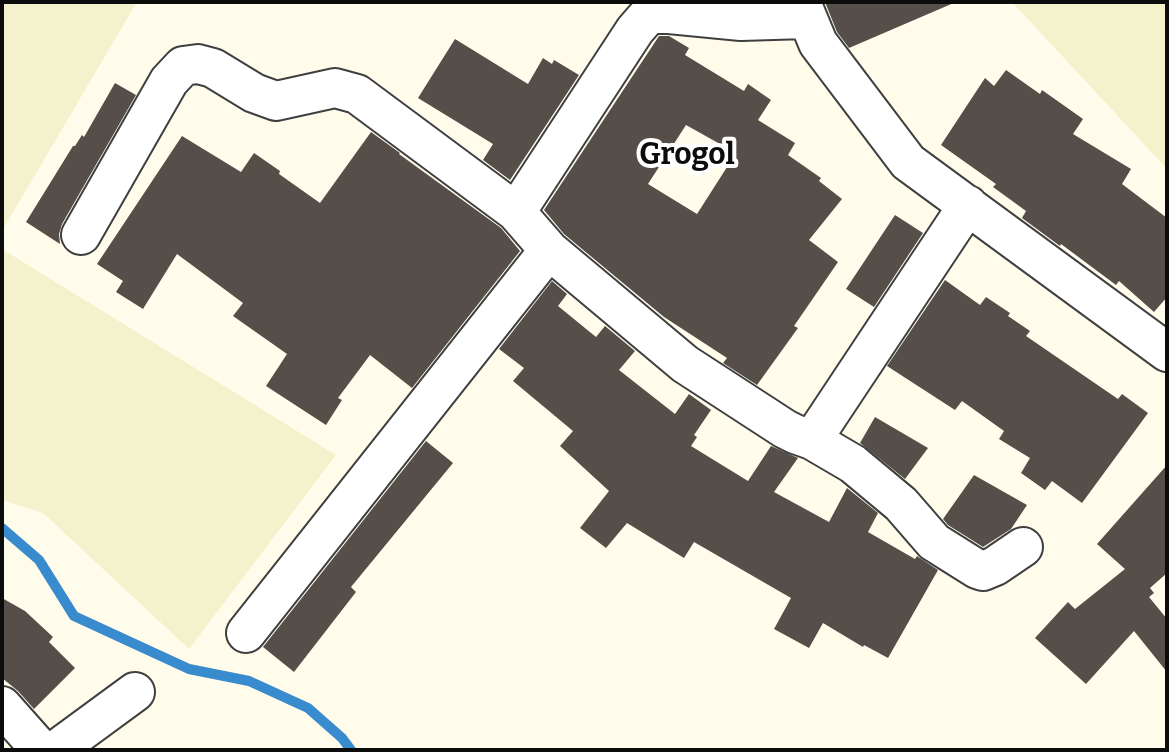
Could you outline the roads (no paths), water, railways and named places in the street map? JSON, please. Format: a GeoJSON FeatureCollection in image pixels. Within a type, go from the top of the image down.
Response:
{"type":"FeatureCollection","features":[{"type":"Feature","properties":{"kind":"street"},"geometry":{"type":"LineString","coordinates":[[516,212],[635,30],[649,14],[741,21],[804,10],[818,43],[898,152],[916,169],[1167,352]]}},
{"type":"Feature","properties":{"kind":"street"},"geometry":{"type":"LineString","coordinates":[[81,235],[169,81],[183,66],[198,64],[213,68],[254,93],[276,101],[335,88],[357,94],[516,212],[549,250],[685,364],[785,429],[812,440],[853,464],[901,504],[934,542],[983,571],[1023,547]]}},
{"type":"Feature","properties":{"kind":"street"},"geometry":{"type":"LineString","coordinates":[[812,440],[968,205]]}},
{"type":"Feature","properties":{"kind":"street"},"geometry":{"type":"LineString","coordinates":[[246,633],[549,250]]}},
{"type":"Feature","properties":{"kind":"street"},"geometry":{"type":"LineString","coordinates":[[56,750],[135,692]]}},
{"type":"Feature","properties":{"kind":"street"},"geometry":{"type":"LineString","coordinates":[[2,706],[41,750]]}},
{"type":"Feature","properties":{"kind":"waterway"},"geometry":{"type":"LineString","coordinates":[[2,528],[39,560],[74,616],[189,669],[249,681],[308,708],[351,750]]}},
{"type":"Feature","properties":{"kind":"district","name":"Grogol"},"geometry":{"type":"Point","coordinates":[687,156]}}]}
